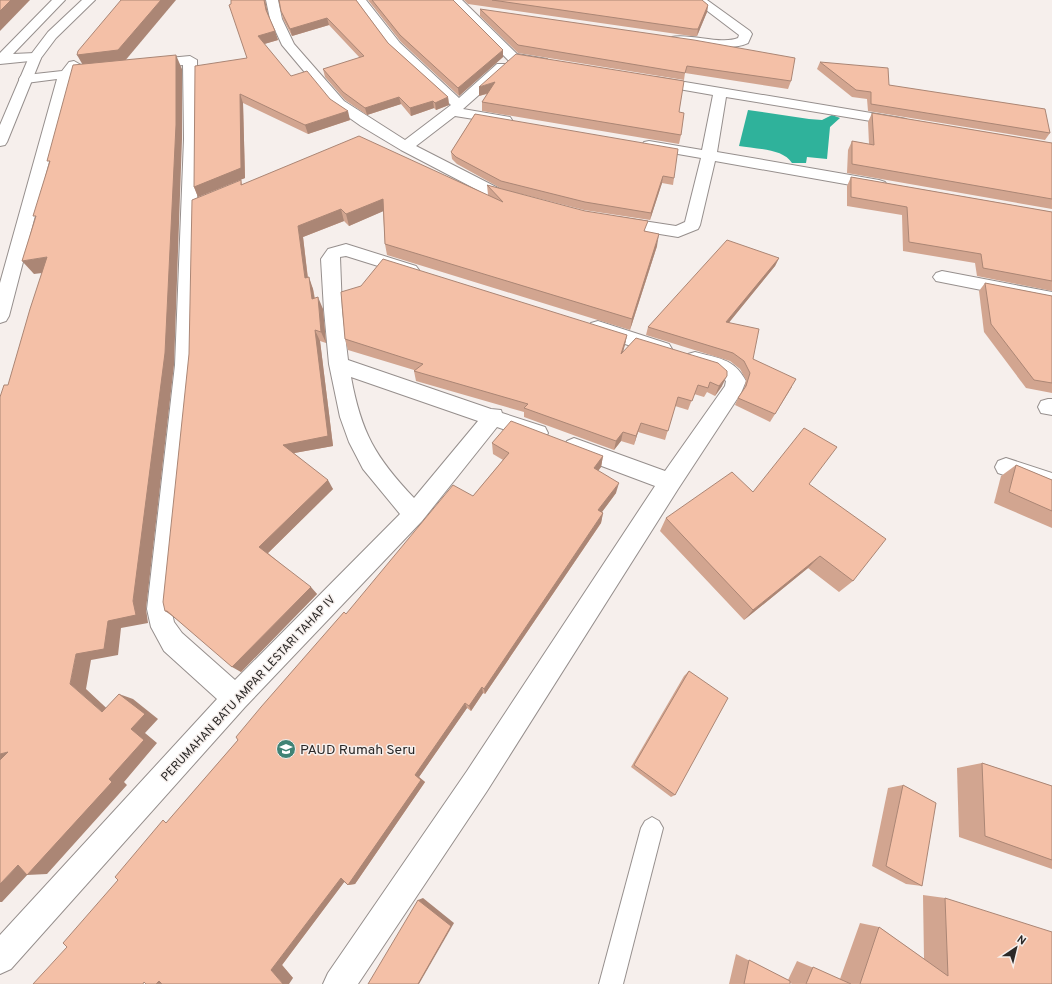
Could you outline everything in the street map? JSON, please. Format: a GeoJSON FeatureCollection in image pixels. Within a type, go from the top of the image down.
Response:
{"type":"FeatureCollection","features":[{"type":"Feature","properties":{"kind":"street"},"geometry":{"type":"LineString","coordinates":[[0,59],[59,0]]}},
{"type":"Feature","properties":{"kind":"street"},"geometry":{"type":"LineString","coordinates":[[0,142],[24,74],[52,35],[89,0]]}},
{"type":"Feature","properties":{"kind":"street"},"geometry":{"type":"LineString","coordinates":[[272,0],[276,19],[288,45],[339,104],[366,123],[406,146],[495,193],[532,203]]}},
{"type":"Feature","properties":{"kind":"street"},"geometry":{"type":"LineString","coordinates":[[360,0],[395,46],[456,108],[522,123]]}},
{"type":"Feature","properties":{"kind":"street"},"geometry":{"type":"LineString","coordinates":[[668,39],[691,42],[738,43],[744,40],[746,34],[699,0]]}},
{"type":"Feature","properties":{"kind":"street"},"geometry":{"type":"LineString","coordinates":[[458,4],[486,11]]}},
{"type":"Feature","properties":{"kind":"street"},"geometry":{"type":"LineString","coordinates":[[458,4],[513,57],[559,65]]}},
{"type":"Feature","properties":{"kind":"street"},"geometry":{"type":"LineString","coordinates":[[0,316],[65,76],[84,52]]}},
{"type":"Feature","properties":{"kind":"street"},"geometry":{"type":"LineString","coordinates":[[0,59],[35,57]]}},
{"type":"Feature","properties":{"kind":"street"},"geometry":{"type":"LineString","coordinates":[[406,146],[456,108],[513,57]]}},
{"type":"Feature","properties":{"kind":"street"},"geometry":{"type":"LineString","coordinates":[[133,66],[190,60],[191,139],[196,205],[185,365],[159,609],[163,627],[172,642],[236,698]]}},
{"type":"Feature","properties":{"kind":"street"},"geometry":{"type":"LineString","coordinates":[[24,74],[65,76],[111,69]]}},
{"type":"Feature","properties":{"kind":"street"},"geometry":{"type":"LineString","coordinates":[[644,79],[913,124]]}},
{"type":"Feature","properties":{"kind":"street"},"geometry":{"type":"LineString","coordinates":[[600,219],[678,232],[692,225],[709,155],[720,92]]}},
{"type":"Feature","properties":{"kind":"street"},"geometry":{"type":"LineString","coordinates":[[639,143],[896,188]]}},
{"type":"Feature","properties":{"kind":"street"},"geometry":{"type":"LineString","coordinates":[[414,514],[371,463],[361,444],[350,416],[339,365],[330,259],[334,253],[346,250],[429,276]]}},
{"type":"Feature","properties":{"kind":"street"},"geometry":{"type":"LineString","coordinates":[[942,277],[1052,298]]}},
{"type":"Feature","properties":{"kind":"street"},"geometry":{"type":"LineString","coordinates":[[339,984],[477,781],[670,482],[734,388],[736,381],[733,375],[722,367],[579,323]]}},
{"type":"Feature","properties":{"kind":"street"},"geometry":{"type":"LineString","coordinates":[[339,365],[494,416],[670,482]]}},
{"type":"Feature","properties":{"kind":"street","name":"PERUMAHAN BATU AMPAR LESTARI TAHAP IV"},"geometry":{"type":"LineString","coordinates":[[0,958],[236,698],[414,514],[494,416]]}},
{"type":"Feature","properties":{"kind":"street"},"geometry":{"type":"LineString","coordinates":[[1006,467],[1052,482]]}},
{"type":"Feature","properties":{"kind":"lane"},"geometry":{"type":"LineString","coordinates":[[611,984],[652,828]]}},
{"type":"Feature","properties":{"kind":"shaded area"},"geometry":{"type":"Polygon","coordinates":[[[748,110],[809,119],[822,120],[832,115],[840,118],[830,127],[827,159],[807,157],[806,163],[792,163],[782,154],[768,150],[739,146],[748,110]]]}},
{"type":"Feature","properties":{"kind":"building"},"geometry":{"type":"Polygon","coordinates":[[[0,0],[11,0],[0,11],[0,0]]]}},
{"type":"Feature","properties":{"kind":"building"},"geometry":{"type":"Polygon","coordinates":[[[121,0],[161,0],[118,50],[77,55],[78,51],[121,0]]]}},
{"type":"Feature","properties":{"kind":"building"},"geometry":{"type":"Polygon","coordinates":[[[231,0],[264,0],[266,10],[275,31],[258,36],[291,76],[307,71],[330,99],[348,111],[305,125],[240,94],[241,168],[194,187],[195,66],[247,58],[229,5],[231,4],[231,0]]]}},
{"type":"Feature","properties":{"kind":"building"},"geometry":{"type":"Polygon","coordinates":[[[279,0],[356,0],[388,43],[448,97],[435,103],[433,101],[410,108],[399,97],[365,108],[343,92],[323,69],[364,56],[327,18],[290,29],[281,11],[279,0]]]}},
{"type":"Feature","properties":{"kind":"building"},"geometry":{"type":"Polygon","coordinates":[[[372,0],[453,0],[503,50],[458,88],[400,35],[372,0]]]}},
{"type":"Feature","properties":{"kind":"building"},"geometry":{"type":"Polygon","coordinates":[[[492,0],[702,0],[708,5],[698,29],[693,29],[492,0]]]}},
{"type":"Feature","properties":{"kind":"building"},"geometry":{"type":"Polygon","coordinates":[[[480,9],[694,40],[795,58],[791,81],[687,66],[685,73],[518,45],[480,9]]]}},
{"type":"Feature","properties":{"kind":"building"},"geometry":{"type":"Polygon","coordinates":[[[516,54],[684,81],[679,112],[684,113],[681,135],[482,102],[495,82],[479,87],[516,54]]]}},
{"type":"Feature","properties":{"kind":"building"},"geometry":{"type":"Polygon","coordinates":[[[176,55],[176,125],[165,353],[133,601],[136,615],[108,621],[104,649],[76,654],[70,684],[102,712],[119,694],[145,714],[131,729],[144,740],[109,779],[112,782],[27,875],[18,865],[0,884],[0,760],[8,752],[0,754],[0,397],[4,385],[8,385],[47,257],[22,261],[36,216],[33,216],[50,161],[47,161],[73,65],[176,55]]]}},
{"type":"Feature","properties":{"kind":"building"},"geometry":{"type":"Polygon","coordinates":[[[820,62],[888,68],[889,85],[1045,109],[1050,133],[871,104],[871,92],[856,90],[820,62]]]}},
{"type":"Feature","properties":{"kind":"building"},"geometry":{"type":"Polygon","coordinates":[[[872,113],[1052,143],[1052,199],[852,164],[852,141],[874,145],[872,113]]]}},
{"type":"Feature","properties":{"kind":"building"},"geometry":{"type":"Polygon","coordinates":[[[475,114],[678,149],[674,178],[663,176],[651,213],[585,202],[501,181],[456,157],[451,152],[475,114]]]}},
{"type":"Feature","properties":{"kind":"building"},"geometry":{"type":"Polygon","coordinates":[[[359,136],[503,202],[487,185],[585,211],[648,221],[644,231],[659,234],[632,319],[385,244],[383,199],[346,214],[341,209],[298,226],[305,278],[309,277],[312,299],[318,297],[321,332],[315,330],[328,436],[283,445],[328,480],[259,547],[311,587],[232,667],[167,611],[165,611],[163,602],[189,354],[192,200],[241,180],[241,185],[359,136]]]}},
{"type":"Feature","properties":{"kind":"building"},"geometry":{"type":"Polygon","coordinates":[[[851,177],[1052,212],[1052,281],[983,268],[981,254],[909,242],[907,207],[851,197],[851,177]]]}},
{"type":"Feature","properties":{"kind":"building"},"geometry":{"type":"Polygon","coordinates":[[[727,240],[779,258],[726,322],[759,329],[753,359],[796,379],[775,414],[738,398],[746,386],[750,373],[744,361],[733,353],[648,327],[727,240]]]}},
{"type":"Feature","properties":{"kind":"building"},"geometry":{"type":"Polygon","coordinates":[[[383,259],[627,335],[621,354],[636,338],[718,363],[727,371],[727,376],[719,386],[710,382],[708,388],[698,385],[692,401],[678,397],[668,431],[641,423],[636,436],[623,432],[616,441],[524,408],[528,404],[414,371],[423,364],[345,339],[341,292],[361,286],[383,259]]]}},
{"type":"Feature","properties":{"kind":"building"},"geometry":{"type":"Polygon","coordinates":[[[985,283],[1052,296],[1052,383],[1034,380],[991,324],[985,283]]]}},
{"type":"Feature","properties":{"kind":"building"},"geometry":{"type":"Polygon","coordinates":[[[511,421],[603,456],[594,468],[619,483],[598,510],[603,513],[484,689],[482,687],[469,706],[465,703],[415,775],[421,780],[348,885],[341,878],[271,970],[283,984],[162,984],[159,981],[156,984],[146,984],[144,982],[143,984],[33,984],[67,947],[63,943],[118,880],[115,877],[163,820],[166,823],[238,740],[236,737],[261,707],[344,612],[346,614],[453,485],[473,496],[509,453],[492,443],[511,421]]]}},
{"type":"Feature","properties":{"kind":"building"},"geometry":{"type":"Polygon","coordinates":[[[804,428],[837,447],[809,484],[886,539],[853,581],[820,556],[753,610],[666,518],[732,472],[753,492],[804,428]]]}},
{"type":"Feature","properties":{"kind":"building"},"geometry":{"type":"Polygon","coordinates":[[[1016,465],[1052,480],[1052,511],[1009,492],[1016,465]]]}},
{"type":"Feature","properties":{"kind":"building"},"geometry":{"type":"Polygon","coordinates":[[[689,671],[728,698],[675,795],[634,765],[689,671]]]}},
{"type":"Feature","properties":{"kind":"building"},"geometry":{"type":"Polygon","coordinates":[[[982,763],[1052,786],[1052,860],[985,836],[982,763]]]}},
{"type":"Feature","properties":{"kind":"building"},"geometry":{"type":"Polygon","coordinates":[[[903,785],[936,803],[922,886],[886,866],[903,785]]]}},
{"type":"Feature","properties":{"kind":"building"},"geometry":{"type":"Polygon","coordinates":[[[945,898],[1052,932],[1052,984],[860,984],[879,927],[948,976],[945,898]]]}},
{"type":"Feature","properties":{"kind":"building"},"geometry":{"type":"Polygon","coordinates":[[[418,900],[451,926],[418,984],[368,984],[418,900]]]}},
{"type":"Feature","properties":{"kind":"building"},"geometry":{"type":"Polygon","coordinates":[[[749,960],[790,981],[790,984],[744,984],[749,960]]]}},
{"type":"Feature","properties":{"kind":"building"},"geometry":{"type":"Polygon","coordinates":[[[813,967],[851,984],[806,984],[813,967]]]}},
{"type":"Feature","properties":{"kind":"place","name":"PAUD Rumah Seru"},"geometry":{"type":"Point","coordinates":[286,749]}}]}
